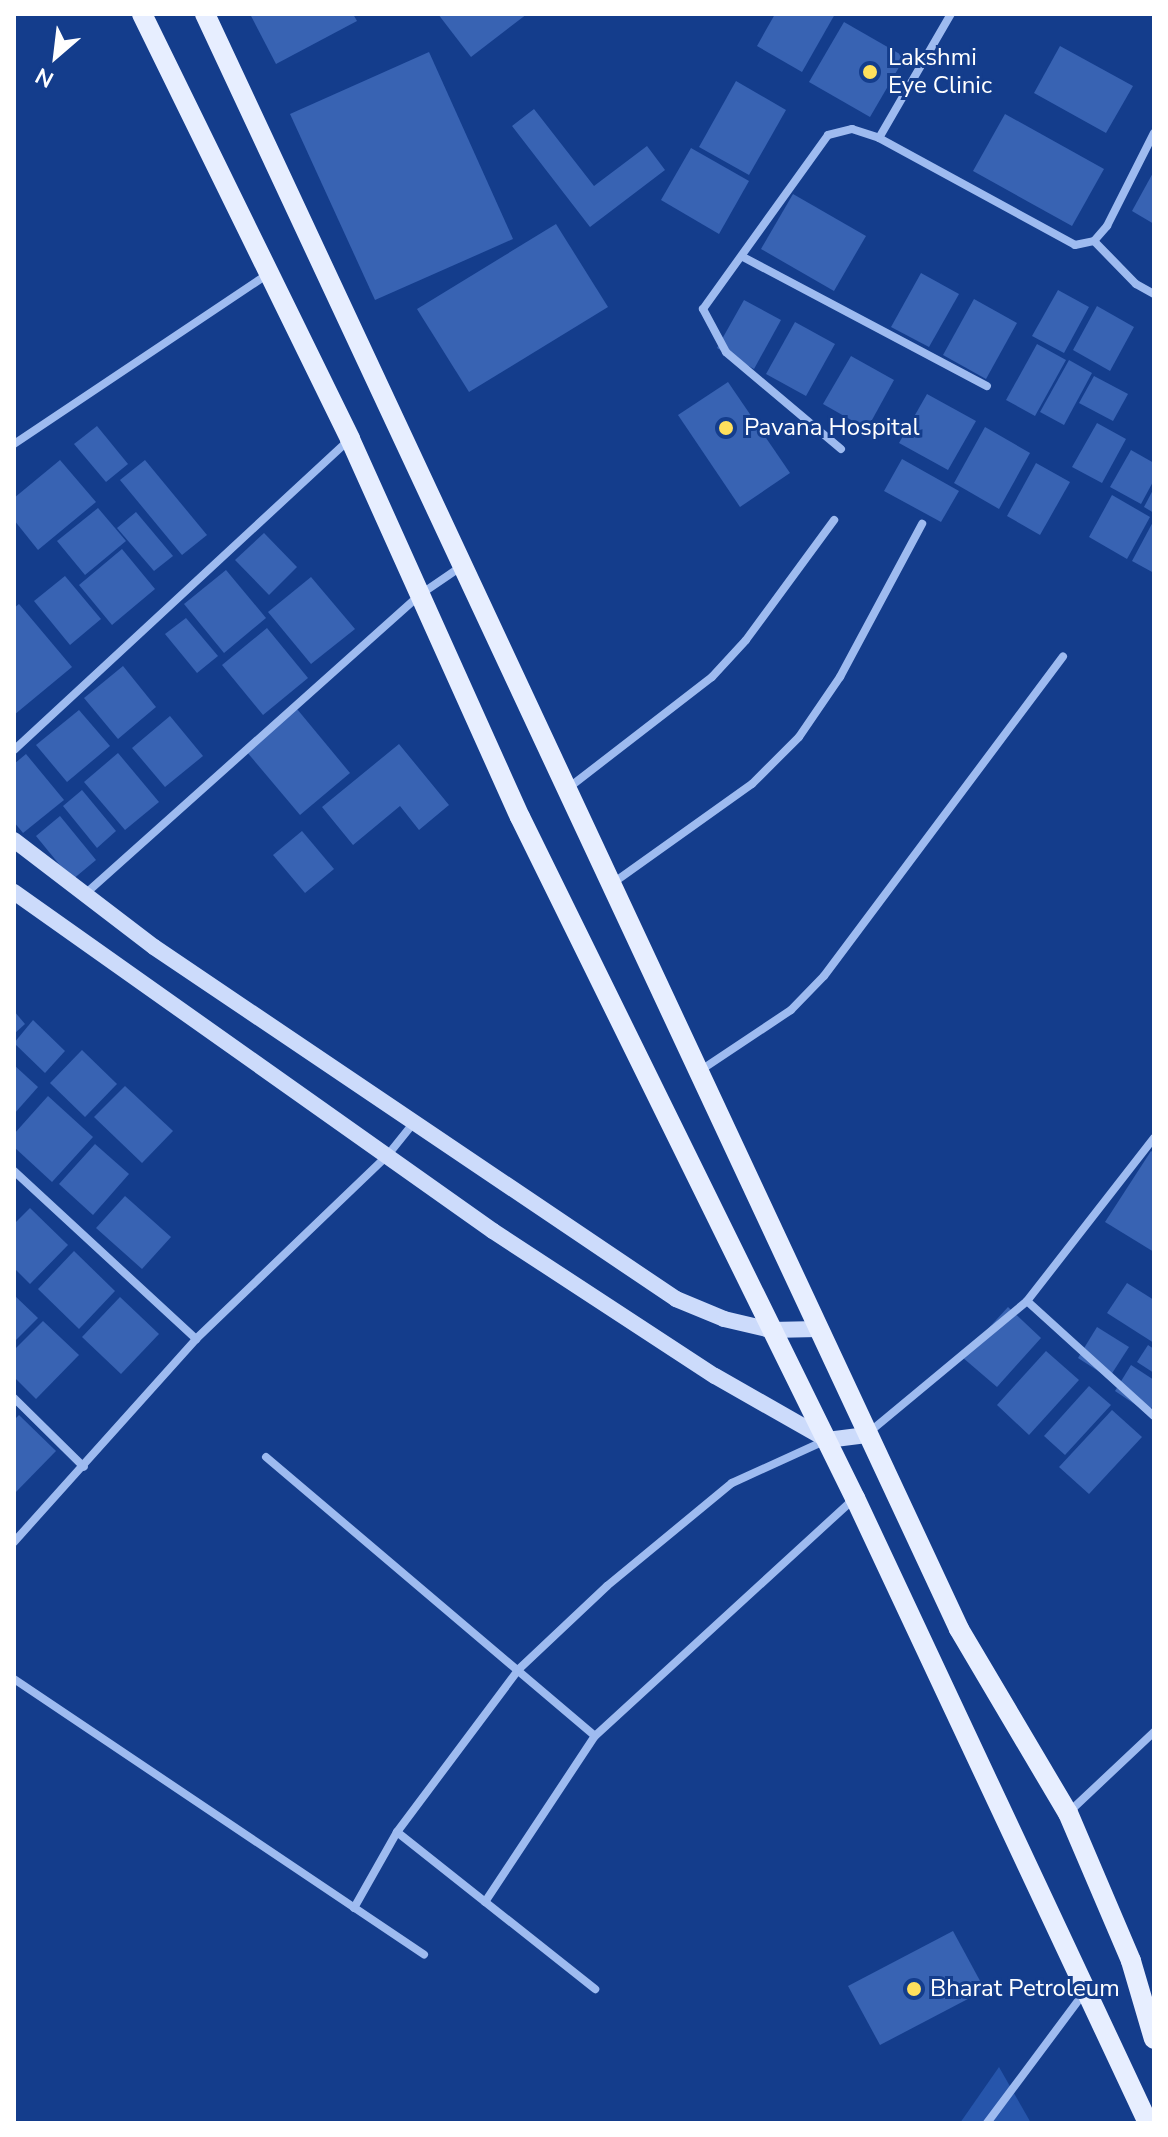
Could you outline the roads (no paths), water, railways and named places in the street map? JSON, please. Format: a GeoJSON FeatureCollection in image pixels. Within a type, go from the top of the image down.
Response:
{"type":"FeatureCollection","features":[{"type":"Feature","properties":{"kind":"main road"},"geometry":{"type":"LineString","coordinates":[[142,14],[350,439],[418,596],[650,1088],[855,1498],[1148,2123]]}},
{"type":"Feature","properties":{"kind":"main road"},"geometry":{"type":"LineString","coordinates":[[205,14],[959,1629],[1068,1813],[1131,1961],[1154,2039]]}},
{"type":"Feature","properties":{"kind":"main road"},"geometry":{"type":"LineString","coordinates":[[14,840],[83,896],[676,1299],[724,1319],[771,1330],[818,1329]]}},
{"type":"Feature","properties":{"kind":"main road"},"geometry":{"type":"LineString","coordinates":[[14,892],[589,1295],[827,1440],[867,1435]]}},
{"type":"Feature","properties":{"kind":"street"},"geometry":{"type":"LineString","coordinates":[[879,138],[951,14]]}},
{"type":"Feature","properties":{"kind":"street"},"geometry":{"type":"LineString","coordinates":[[841,449],[726,352],[703,309],[828,135],[852,129],[879,138],[1075,245],[1094,241],[1107,226],[1154,133]]}},
{"type":"Feature","properties":{"kind":"street"},"geometry":{"type":"LineString","coordinates":[[1094,241],[1136,284],[1154,294]]}},
{"type":"Feature","properties":{"kind":"street"},"geometry":{"type":"LineString","coordinates":[[743,257],[987,386]]}},
{"type":"Feature","properties":{"kind":"street"},"geometry":{"type":"LineString","coordinates":[[14,444],[270,273]]}},
{"type":"Feature","properties":{"kind":"street"},"geometry":{"type":"LineString","coordinates":[[14,750],[350,439]]}},
{"type":"Feature","properties":{"kind":"street"},"geometry":{"type":"LineString","coordinates":[[567,789],[712,677],[746,640],[834,520]]}},
{"type":"Feature","properties":{"kind":"street"},"geometry":{"type":"LineString","coordinates":[[611,884],[752,784],[799,737],[840,677],[922,524]]}},
{"type":"Feature","properties":{"kind":"street"},"geometry":{"type":"LineString","coordinates":[[83,896],[418,596],[463,565]]}},
{"type":"Feature","properties":{"kind":"street"},"geometry":{"type":"LineString","coordinates":[[699,1071],[791,1010],[824,976],[1063,656]]}},
{"type":"Feature","properties":{"kind":"street"},"geometry":{"type":"LineString","coordinates":[[14,1542],[196,1339],[387,1156],[416,1120]]}},
{"type":"Feature","properties":{"kind":"street"},"geometry":{"type":"LineString","coordinates":[[867,1435],[1027,1301],[1154,1138]]}},
{"type":"Feature","properties":{"kind":"street"},"geometry":{"type":"LineString","coordinates":[[14,1171],[196,1339]]}},
{"type":"Feature","properties":{"kind":"street"},"geometry":{"type":"LineString","coordinates":[[1027,1301],[1154,1416]]}},
{"type":"Feature","properties":{"kind":"street"},"geometry":{"type":"LineString","coordinates":[[14,1398],[84,1467]]}},
{"type":"Feature","properties":{"kind":"street"},"geometry":{"type":"LineString","coordinates":[[354,1908],[397,1832],[519,1669],[607,1586],[732,1483],[827,1440]]}},
{"type":"Feature","properties":{"kind":"street"},"geometry":{"type":"LineString","coordinates":[[266,1457],[595,1736]]}},
{"type":"Feature","properties":{"kind":"street"},"geometry":{"type":"LineString","coordinates":[[485,1902],[595,1736],[855,1498]]}},
{"type":"Feature","properties":{"kind":"street"},"geometry":{"type":"LineString","coordinates":[[14,1679],[424,1955]]}},
{"type":"Feature","properties":{"kind":"street"},"geometry":{"type":"LineString","coordinates":[[1068,1813],[1154,1732]]}},
{"type":"Feature","properties":{"kind":"street"},"geometry":{"type":"LineString","coordinates":[[397,1832],[595,1989]]}},
{"type":"Feature","properties":{"kind":"street"},"geometry":{"type":"LineString","coordinates":[[987,2123],[1087,1989]]}},
{"type":"Feature","properties":{"kind":"place","name":"Lakshmi Eye Clinic"},"geometry":{"type":"Point","coordinates":[870,72]}},
{"type":"Feature","properties":{"kind":"place","name":"Pavana Hospital"},"geometry":{"type":"Point","coordinates":[726,428]}},
{"type":"Feature","properties":{"kind":"place","name":"Bharat Petroleum"},"geometry":{"type":"Point","coordinates":[914,1989]}}]}
